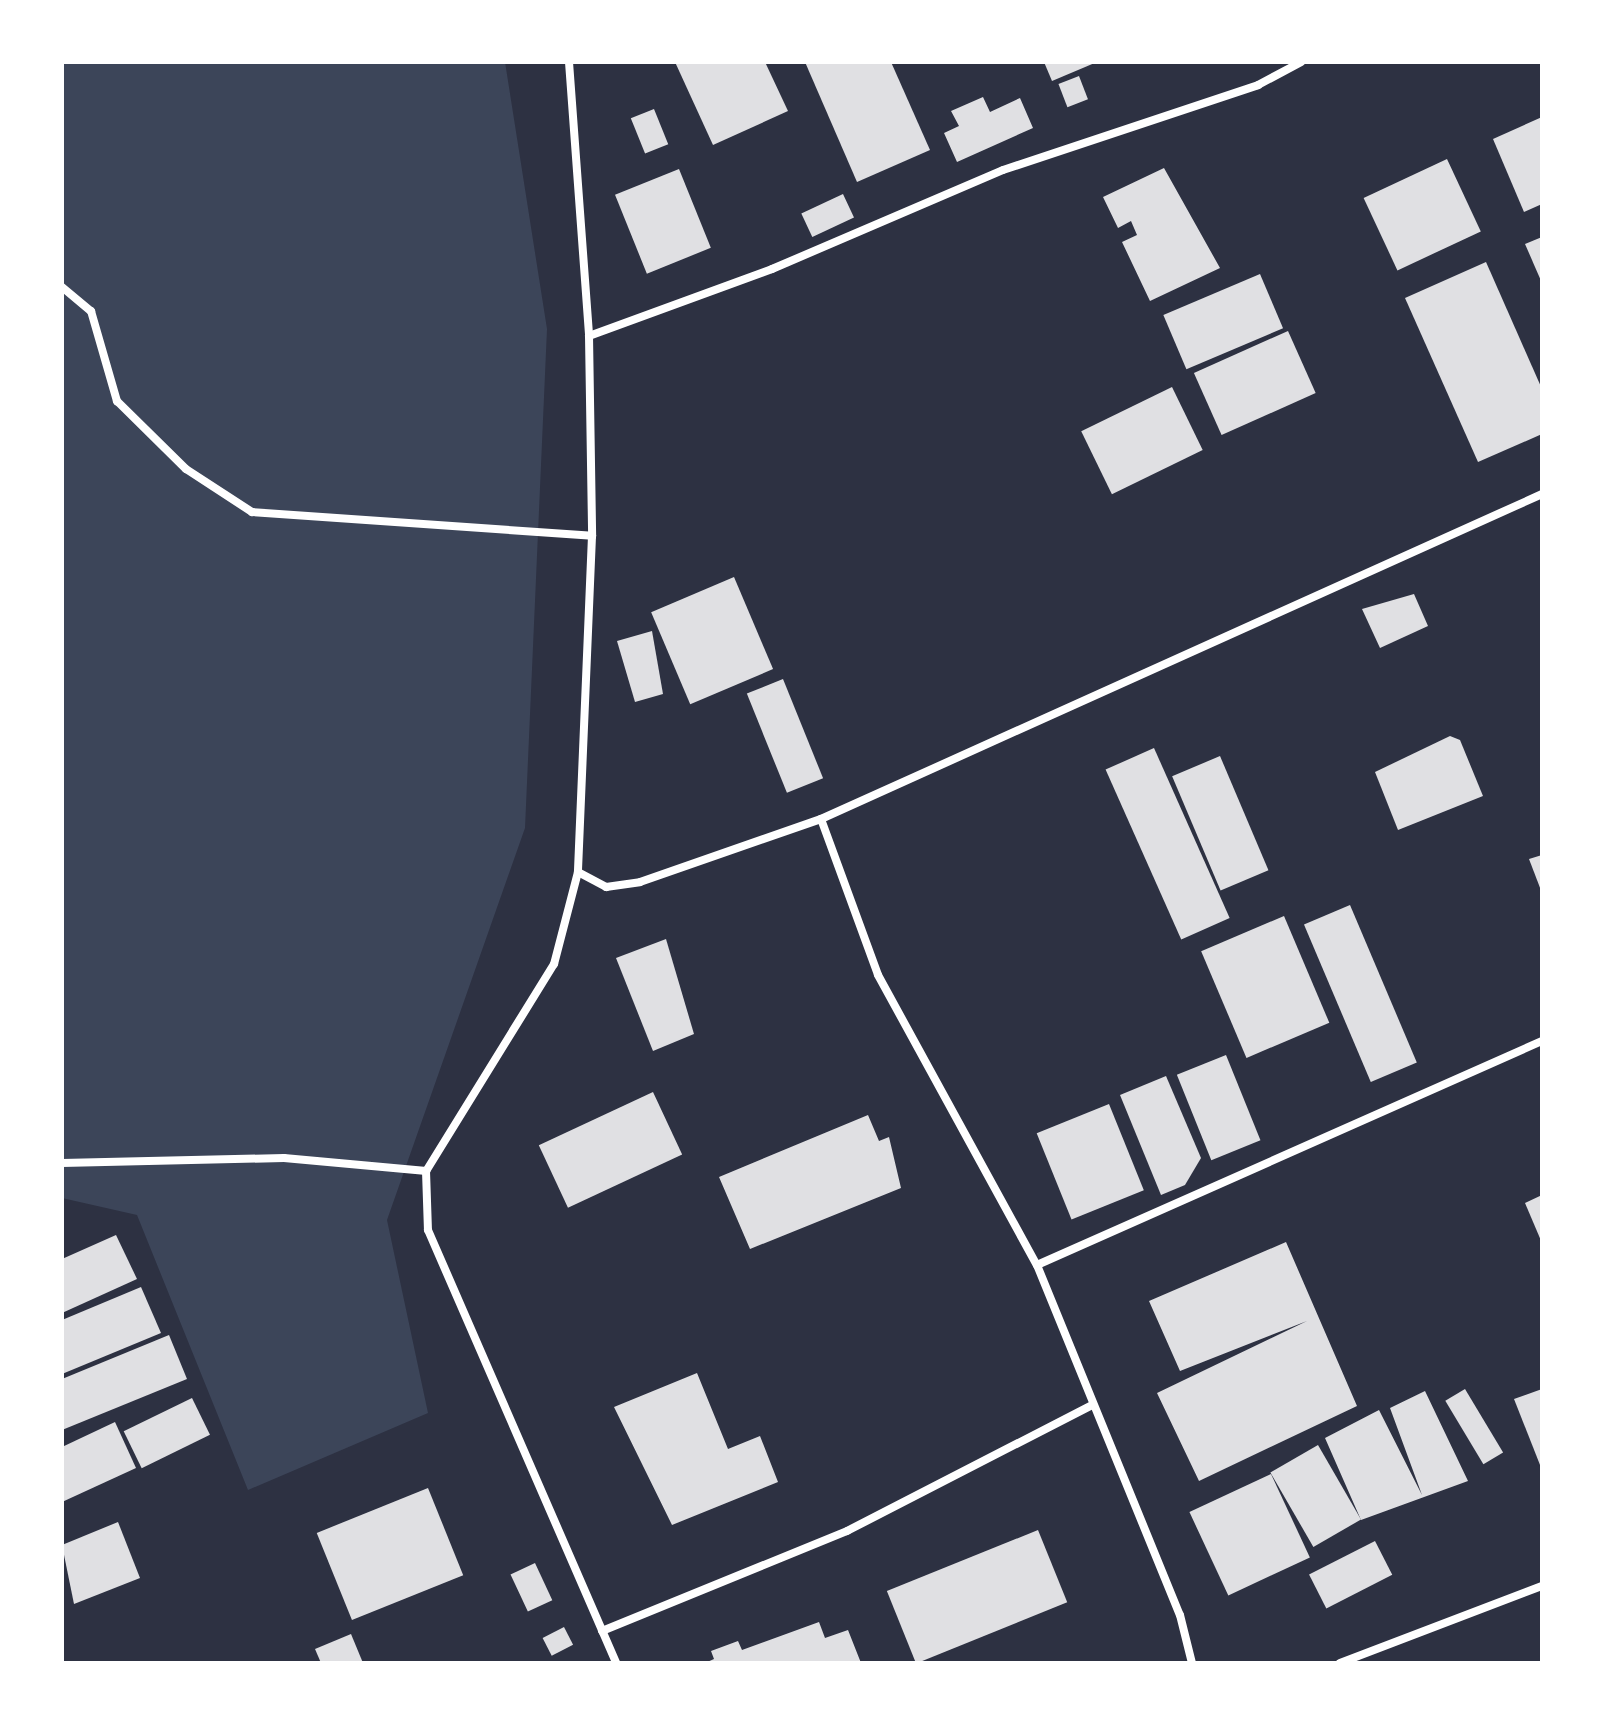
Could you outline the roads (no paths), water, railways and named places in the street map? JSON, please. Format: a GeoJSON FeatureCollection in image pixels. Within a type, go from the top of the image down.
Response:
{"type":"FeatureCollection","features":[{"type":"Feature","properties":{"kind":"street"},"geometry":{"type":"LineString","coordinates":[[569,62],[589,336],[592,536],[578,872],[554,964],[426,1171],[428,1230],[616,1663]]}},
{"type":"Feature","properties":{"kind":"street"},"geometry":{"type":"LineString","coordinates":[[589,336],[772,269],[1003,170],[1258,85],[1301,62]]}},
{"type":"Feature","properties":{"kind":"street"},"geometry":{"type":"LineString","coordinates":[[62,287],[91,311],[117,401],[186,469],[252,512],[592,536]]}},
{"type":"Feature","properties":{"kind":"street"},"geometry":{"type":"LineString","coordinates":[[578,872],[606,887],[640,882],[821,819],[1542,494]]}},
{"type":"Feature","properties":{"kind":"street"},"geometry":{"type":"LineString","coordinates":[[821,819],[878,975],[1037,1265],[1180,1615],[1192,1663]]}},
{"type":"Feature","properties":{"kind":"street"},"geometry":{"type":"LineString","coordinates":[[1037,1265],[1542,1041]]}},
{"type":"Feature","properties":{"kind":"street"},"geometry":{"type":"LineString","coordinates":[[62,1163],[284,1158],[426,1171]]}},
{"type":"Feature","properties":{"kind":"street"},"geometry":{"type":"LineString","coordinates":[[602,1631],[847,1531],[1092,1405]]}},
{"type":"Feature","properties":{"kind":"street"},"geometry":{"type":"LineString","coordinates":[[1340,1663],[1542,1586]]}}]}
